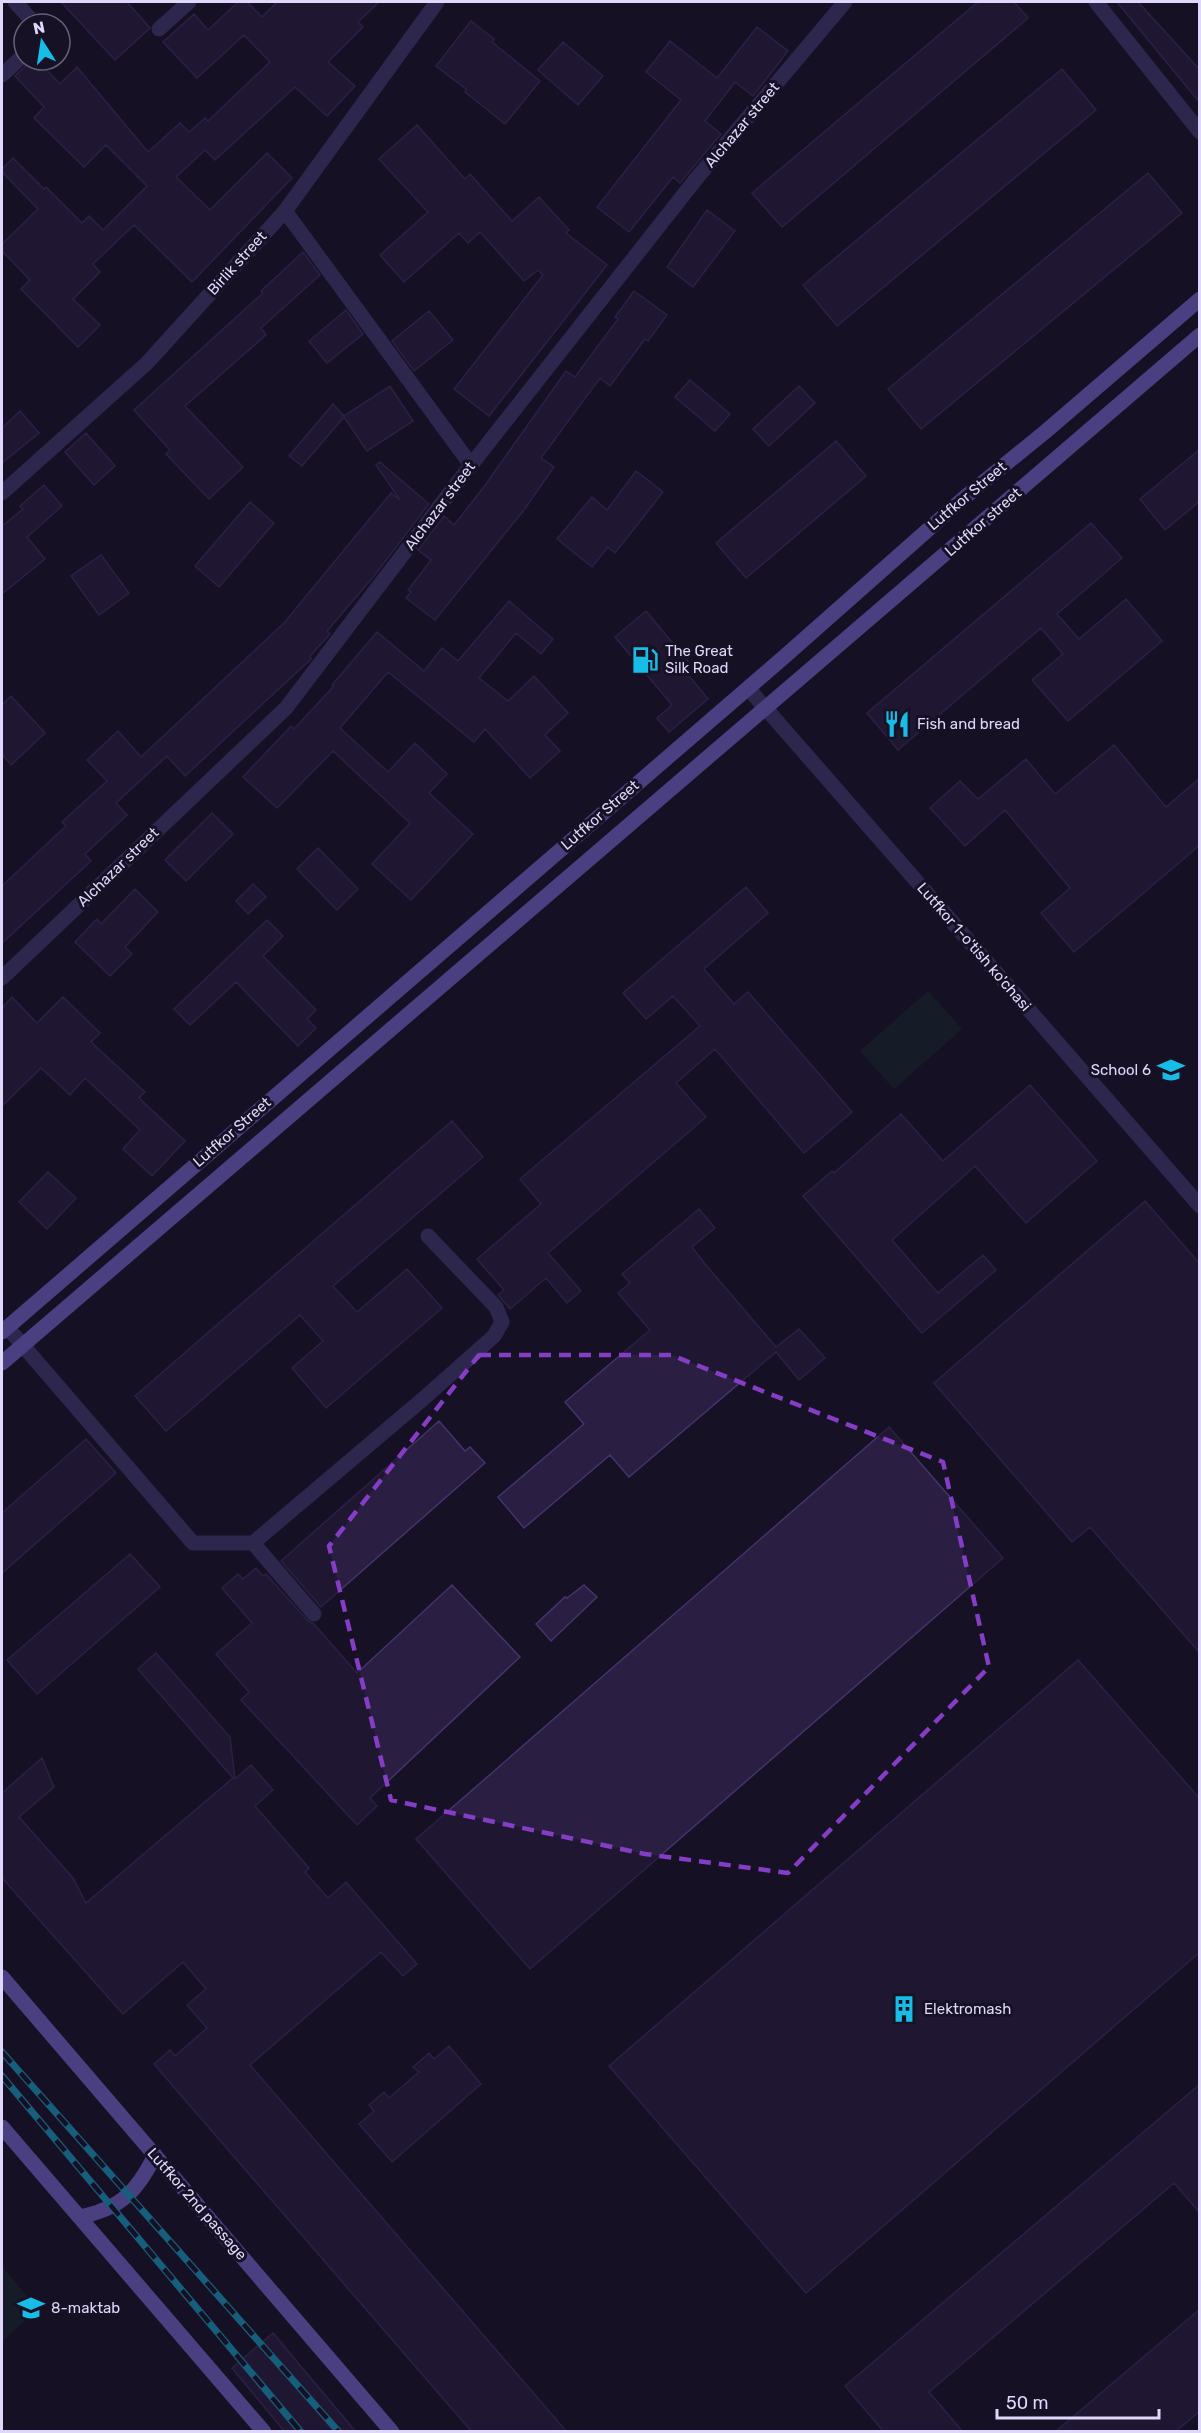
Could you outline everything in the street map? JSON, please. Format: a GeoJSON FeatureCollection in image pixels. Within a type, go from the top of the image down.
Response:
{"type":"FeatureCollection","features":[{"type":"Feature","properties":{"kind":"main road","name":"Lutfkor Street"},"geometry":{"type":"LineString","coordinates":[[4,1329],[748,688],[965,497],[1045,432],[1200,298]]}},
{"type":"Feature","properties":{"kind":"main road","name":"Lutfkor street"},"geometry":{"type":"LineString","coordinates":[[765,709],[1200,334]]}},
{"type":"Feature","properties":{"kind":"main road","name":"Lutfkor Street"},"geometry":{"type":"LineString","coordinates":[[2,1364],[765,709]]}},
{"type":"Feature","properties":{"kind":"main road","name":"Lutfkor 2nd passage"},"geometry":{"type":"LineString","coordinates":[[2,1977],[392,2432]]}},
{"type":"Feature","properties":{"kind":"main road"},"geometry":{"type":"LineString","coordinates":[[2,2127],[264,2432]]}},
{"type":"Feature","properties":{"kind":"main road"},"geometry":{"type":"LineString","coordinates":[[79,2217],[106,2210],[125,2200],[139,2184],[155,2155]]}},
{"type":"Feature","properties":{"kind":"street"},"geometry":{"type":"LineString","coordinates":[[159,29],[189,2]]}},
{"type":"Feature","properties":{"kind":"street","name":"Birlik street"},"geometry":{"type":"LineString","coordinates":[[2,493],[147,363],[285,211],[437,2]]}},
{"type":"Feature","properties":{"kind":"street","name":"Alchazar street"},"geometry":{"type":"LineString","coordinates":[[2,978],[286,708],[471,465],[696,179],[845,2]]}},
{"type":"Feature","properties":{"kind":"street"},"geometry":{"type":"LineString","coordinates":[[1096,2],[1200,132]]}},
{"type":"Feature","properties":{"kind":"street"},"geometry":{"type":"LineString","coordinates":[[285,211],[471,465]]}},
{"type":"Feature","properties":{"kind":"street","name":"Lutfkor 1-o'tish ko'chasi"},"geometry":{"type":"LineString","coordinates":[[748,688],[1200,1206]]}},
{"type":"Feature","properties":{"kind":"street"},"geometry":{"type":"LineString","coordinates":[[4,1329],[23,1345],[194,1543],[253,1543],[494,1336],[502,1322],[496,1307],[428,1236]]}},
{"type":"Feature","properties":{"kind":"street"},"geometry":{"type":"LineString","coordinates":[[253,1543],[314,1614]]}},
{"type":"Feature","properties":{"kind":"highlighted area"},"geometry":{"type":"Polygon","coordinates":[[[479,1355],[671,1355],[943,1462],[989,1667],[788,1873],[645,1854],[391,1800],[329,1546],[479,1355]]]}},
{"type":"Feature","properties":{"kind":"green space"},"geometry":{"type":"Polygon","coordinates":[[[928,991],[962,1029],[894,1089],[860,1051],[928,991]]]}},
{"type":"Feature","properties":{"kind":"green space"},"geometry":{"type":"Polygon","coordinates":[[[2,2266],[38,2310],[2,2341],[2,2266]]]}},
{"type":"Feature","properties":{"kind":"building"},"geometry":{"type":"Polygon","coordinates":[[[61,2],[127,2],[150,28],[115,60],[61,2]]]}},
{"type":"Feature","properties":{"kind":"building"},"geometry":{"type":"Polygon","coordinates":[[[238,2],[247,2],[262,17],[277,2],[379,2],[358,22],[363,27],[328,62],[355,86],[327,116],[295,87],[215,160],[205,150],[176,177],[210,210],[267,153],[292,178],[192,282],[134,225],[93,264],[100,272],[73,299],[100,325],[78,347],[21,289],[30,280],[2,251],[2,244],[38,209],[2,172],[2,169],[13,158],[82,223],[89,216],[103,230],[147,186],[106,145],[84,167],[34,118],[44,107],[15,76],[19,72],[48,72],[60,84],[77,67],[148,152],[180,123],[189,132],[205,118],[208,121],[270,62],[244,35],[197,78],[163,42],[194,14],[208,30],[238,2]]]}},
{"type":"Feature","properties":{"kind":"building"},"geometry":{"type":"Polygon","coordinates":[[[978,2],[1014,2],[1028,18],[782,227],[752,193],[978,2]]]}},
{"type":"Feature","properties":{"kind":"building"},"geometry":{"type":"Polygon","coordinates":[[[1117,2],[1138,2],[1200,70],[1200,103],[1117,2]]]}},
{"type":"Feature","properties":{"kind":"building"},"geometry":{"type":"Polygon","coordinates":[[[471,21],[494,39],[492,42],[540,81],[505,124],[436,66],[471,21]]]}},
{"type":"Feature","properties":{"kind":"building"},"geometry":{"type":"Polygon","coordinates":[[[757,27],[788,51],[753,96],[735,82],[705,121],[721,134],[680,183],[673,177],[629,232],[597,207],[681,100],[646,72],[670,41],[717,78],[757,27]]]}},
{"type":"Feature","properties":{"kind":"building"},"geometry":{"type":"Polygon","coordinates":[[[563,42],[603,76],[578,105],[538,70],[563,42]]]}},
{"type":"Feature","properties":{"kind":"building"},"geometry":{"type":"Polygon","coordinates":[[[1062,69],[1096,110],[837,326],[803,285],[1062,69]]]}},
{"type":"Feature","properties":{"kind":"building"},"geometry":{"type":"Polygon","coordinates":[[[417,125],[465,179],[470,174],[512,221],[539,197],[569,230],[566,233],[607,265],[489,416],[454,389],[543,275],[538,270],[524,281],[480,232],[468,243],[459,233],[404,282],[380,255],[428,212],[379,159],[417,125]]]}},
{"type":"Feature","properties":{"kind":"building"},"geometry":{"type":"Polygon","coordinates":[[[1148,173],[1182,213],[921,429],[888,389],[1148,173]]]}},
{"type":"Feature","properties":{"kind":"building"},"geometry":{"type":"Polygon","coordinates":[[[707,210],[735,231],[693,287],[667,267],[707,210]]]}},
{"type":"Feature","properties":{"kind":"building"},"geometry":{"type":"Polygon","coordinates":[[[303,252],[320,275],[261,328],[266,335],[185,406],[243,467],[209,499],[166,454],[170,450],[134,410],[263,293],[261,291],[303,252]]]}},
{"type":"Feature","properties":{"kind":"building"},"geometry":{"type":"Polygon","coordinates":[[[634,291],[667,315],[648,341],[645,339],[610,386],[600,378],[541,458],[554,467],[524,510],[435,620],[406,598],[411,592],[408,590],[431,560],[418,550],[444,516],[454,525],[566,371],[575,377],[618,319],[615,317],[634,291]]]}},
{"type":"Feature","properties":{"kind":"building"},"geometry":{"type":"Polygon","coordinates":[[[346,310],[363,334],[327,363],[309,341],[346,310]]]}},
{"type":"Feature","properties":{"kind":"building"},"geometry":{"type":"Polygon","coordinates":[[[429,311],[453,340],[414,371],[392,341],[429,311]]]}},
{"type":"Feature","properties":{"kind":"building"},"geometry":{"type":"Polygon","coordinates":[[[690,380],[730,414],[715,431],[675,397],[690,380]]]}},
{"type":"Feature","properties":{"kind":"building"},"geometry":{"type":"Polygon","coordinates":[[[390,386],[413,421],[367,451],[344,417],[302,466],[289,456],[333,404],[344,416],[390,386]]]}},
{"type":"Feature","properties":{"kind":"building"},"geometry":{"type":"Polygon","coordinates":[[[799,386],[815,403],[769,446],[753,429],[799,386]]]}},
{"type":"Feature","properties":{"kind":"building"},"geometry":{"type":"Polygon","coordinates":[[[20,411],[39,433],[2,463],[2,428],[20,411]]]}},
{"type":"Feature","properties":{"kind":"building"},"geometry":{"type":"Polygon","coordinates":[[[86,433],[115,466],[94,485],[65,452],[86,433]]]}},
{"type":"Feature","properties":{"kind":"building"},"geometry":{"type":"Polygon","coordinates":[[[836,441],[866,476],[746,578],[716,543],[836,441]]]}},
{"type":"Feature","properties":{"kind":"building"},"geometry":{"type":"Polygon","coordinates":[[[1200,449],[1200,501],[1165,530],[1140,499],[1200,449]]]}},
{"type":"Feature","properties":{"kind":"building"},"geometry":{"type":"Polygon","coordinates":[[[380,462],[429,504],[374,576],[327,631],[330,634],[310,656],[311,659],[185,776],[167,756],[116,803],[127,815],[85,854],[91,861],[2,943],[2,886],[66,826],[62,822],[107,781],[87,760],[118,731],[141,757],[284,623],[391,493],[400,500],[376,465],[380,462]]]}},
{"type":"Feature","properties":{"kind":"building"},"geometry":{"type":"Polygon","coordinates":[[[636,471],[663,492],[615,553],[608,547],[592,567],[557,539],[592,497],[607,510],[636,471]]]}},
{"type":"Feature","properties":{"kind":"building"},"geometry":{"type":"Polygon","coordinates":[[[44,485],[62,506],[27,537],[45,559],[2,594],[2,526],[23,509],[20,506],[44,485]]]}},
{"type":"Feature","properties":{"kind":"building"},"geometry":{"type":"Polygon","coordinates":[[[250,502],[274,523],[219,587],[195,566],[250,502]]]}},
{"type":"Feature","properties":{"kind":"building"},"geometry":{"type":"Polygon","coordinates":[[[1091,523],[1122,558],[1057,614],[1079,639],[1126,599],[1162,641],[1068,721],[1032,680],[1063,654],[1041,628],[898,750],[867,713],[1091,523]]]}},
{"type":"Feature","properties":{"kind":"building"},"geometry":{"type":"Polygon","coordinates":[[[101,555],[129,593],[99,615],[71,576],[101,555]]]}},
{"type":"Feature","properties":{"kind":"building"},"geometry":{"type":"Polygon","coordinates":[[[509,601],[553,639],[541,654],[516,633],[479,678],[508,701],[534,676],[568,713],[545,735],[560,751],[530,778],[485,729],[474,742],[388,672],[340,728],[388,772],[415,743],[447,774],[429,793],[473,834],[411,900],[372,864],[410,823],[333,751],[277,808],[243,777],[291,726],[294,729],[334,686],[332,685],[377,632],[424,671],[442,648],[458,661],[509,601]]]}},
{"type":"Feature","properties":{"kind":"building"},"geometry":{"type":"Polygon","coordinates":[[[646,611],[692,666],[685,671],[708,699],[669,732],[657,718],[672,705],[615,637],[646,611]]]}},
{"type":"Feature","properties":{"kind":"building"},"geometry":{"type":"Polygon","coordinates":[[[11,696],[45,733],[11,765],[2,754],[2,705],[11,696]]]}},
{"type":"Feature","properties":{"kind":"building"},"geometry":{"type":"Polygon","coordinates":[[[1114,745],[1166,807],[1200,778],[1200,845],[1074,952],[1041,913],[1070,888],[1005,810],[965,846],[930,808],[960,781],[978,799],[1026,759],[1055,794],[1114,745]]]}},
{"type":"Feature","properties":{"kind":"building"},"geometry":{"type":"Polygon","coordinates":[[[212,813],[233,834],[186,881],[165,860],[212,813]]]}},
{"type":"Feature","properties":{"kind":"building"},"geometry":{"type":"Polygon","coordinates":[[[318,848],[358,889],[337,910],[297,869],[318,848]]]}},
{"type":"Feature","properties":{"kind":"building"},"geometry":{"type":"Polygon","coordinates":[[[253,884],[266,897],[248,914],[236,901],[253,884]]]}},
{"type":"Feature","properties":{"kind":"building"},"geometry":{"type":"Polygon","coordinates":[[[746,887],[768,913],[704,969],[734,1004],[748,992],[852,1112],[804,1153],[715,1049],[676,1083],[706,1117],[548,1253],[581,1291],[567,1303],[546,1278],[510,1309],[498,1295],[504,1290],[477,1259],[541,1204],[520,1179],[700,1026],[673,996],[646,1019],[623,993],[746,887]]]}},
{"type":"Feature","properties":{"kind":"building"},"geometry":{"type":"Polygon","coordinates":[[[135,889],[158,912],[125,947],[132,954],[110,976],[75,942],[97,919],[101,924],[135,889]]]}},
{"type":"Feature","properties":{"kind":"building"},"geometry":{"type":"Polygon","coordinates":[[[267,920],[283,936],[263,956],[316,1010],[307,1019],[316,1028],[298,1046],[236,982],[190,1025],[174,1009],[267,920]]]}},
{"type":"Feature","properties":{"kind":"building"},"geometry":{"type":"Polygon","coordinates":[[[12,997],[37,1023],[63,997],[100,1033],[91,1042],[145,1092],[139,1098],[185,1141],[152,1176],[123,1149],[140,1130],[85,1078],[70,1095],[41,1068],[2,1106],[2,1008],[12,997]]]}},
{"type":"Feature","properties":{"kind":"building"},"geometry":{"type":"Polygon","coordinates":[[[1030,1085],[1097,1161],[1026,1223],[975,1166],[892,1240],[938,1293],[983,1255],[996,1270],[922,1333],[803,1196],[832,1171],[834,1173],[901,1114],[943,1161],[1030,1085]]]}},
{"type":"Feature","properties":{"kind":"building"},"geometry":{"type":"Polygon","coordinates":[[[452,1121],[483,1157],[333,1286],[357,1312],[407,1269],[442,1308],[326,1408],[292,1368],[323,1341],[300,1315],[166,1431],[135,1396],[452,1121]]]}},
{"type":"Feature","properties":{"kind":"building"},"geometry":{"type":"Polygon","coordinates":[[[48,1172],[76,1198],[47,1229],[19,1202],[48,1172]]]}},
{"type":"Feature","properties":{"kind":"building"},"geometry":{"type":"Polygon","coordinates":[[[1145,1201],[1200,1264],[1200,1653],[1090,1527],[1072,1542],[934,1383],[1145,1201]]]}},
{"type":"Feature","properties":{"kind":"building"},"geometry":{"type":"Polygon","coordinates":[[[699,1209],[715,1228],[692,1247],[705,1264],[776,1347],[799,1329],[825,1358],[799,1380],[776,1352],[629,1477],[610,1455],[524,1528],[498,1497],[584,1424],[565,1402],[650,1330],[618,1293],[630,1283],[622,1274],[699,1209]]]}},
{"type":"Feature","properties":{"kind":"building"},"geometry":{"type":"Polygon","coordinates":[[[439,1421],[465,1451],[470,1447],[485,1463],[321,1607],[281,1561],[439,1421]]]}},
{"type":"Feature","properties":{"kind":"building"},"geometry":{"type":"Polygon","coordinates":[[[889,1427],[1003,1558],[530,1969],[416,1839],[889,1427]]]}},
{"type":"Feature","properties":{"kind":"building"},"geometry":{"type":"Polygon","coordinates":[[[86,1439],[116,1473],[2,1573],[2,1513],[86,1439]]]}},
{"type":"Feature","properties":{"kind":"building"},"geometry":{"type":"Polygon","coordinates":[[[130,1554],[160,1587],[37,1694],[7,1660],[130,1554]]]}},
{"type":"Feature","properties":{"kind":"building"},"geometry":{"type":"Polygon","coordinates":[[[256,1568],[263,1576],[266,1574],[357,1673],[452,1585],[520,1657],[370,1798],[377,1806],[357,1825],[241,1700],[249,1692],[216,1654],[252,1623],[222,1588],[238,1574],[243,1579],[256,1568]]]}},
{"type":"Feature","properties":{"kind":"building"},"geometry":{"type":"Polygon","coordinates":[[[584,1585],[597,1597],[551,1641],[536,1624],[565,1597],[567,1598],[584,1585]]]}},
{"type":"Feature","properties":{"kind":"building"},"geometry":{"type":"Polygon","coordinates":[[[156,1653],[230,1737],[235,1779],[251,1765],[273,1790],[255,1806],[309,1868],[305,1872],[328,1898],[346,1882],[417,1964],[403,1976],[381,1952],[250,2065],[567,2432],[472,2432],[154,2064],[170,2050],[175,2056],[207,2028],[187,2005],[206,1989],[183,1962],[123,2014],[2,1878],[2,1793],[42,1758],[54,1787],[19,1817],[73,1878],[86,1903],[233,1778],[138,1669],[156,1653]]]}},
{"type":"Feature","properties":{"kind":"building","name":"Elektromash"},"geometry":{"type":"Polygon","coordinates":[[[1078,1660],[1200,1799],[1200,1952],[806,2293],[609,2066],[1078,1660]]]}},
{"type":"Feature","properties":{"kind":"building"},"geometry":{"type":"Polygon","coordinates":[[[449,2046],[481,2084],[392,2162],[359,2124],[374,2111],[369,2105],[384,2092],[389,2098],[419,2072],[413,2067],[429,2053],[434,2059],[449,2046]]]}},
{"type":"Feature","properties":{"kind":"building"},"geometry":{"type":"Polygon","coordinates":[[[1200,2084],[1200,2213],[1174,2183],[929,2392],[963,2432],[884,2432],[845,2386],[1200,2084]]]}},
{"type":"Feature","properties":{"kind":"building"},"geometry":{"type":"Polygon","coordinates":[[[1200,2309],[1200,2411],[1175,2432],[1055,2432],[1200,2309]]]}},
{"type":"Feature","properties":{"kind":"building"},"geometry":{"type":"Polygon","coordinates":[[[273,2333],[356,2432],[285,2432],[232,2368],[273,2333]]]}},
{"type":"Feature","properties":{"kind":"railway"},"geometry":{"type":"LineString","coordinates":[[2,2052],[339,2432]]}},
{"type":"Feature","properties":{"kind":"railway"},"geometry":{"type":"LineString","coordinates":[[2,2076],[301,2432]]}},
{"type":"Feature","properties":{"kind":"place","name":"The Great Silk Road"},"geometry":{"type":"Point","coordinates":[645,660]}},
{"type":"Feature","properties":{"kind":"place","name":"Fish and bread"},"geometry":{"type":"Point","coordinates":[897,724]}},
{"type":"Feature","properties":{"kind":"place","name":"School 6"},"geometry":{"type":"Point","coordinates":[1171,1070]}},
{"type":"Feature","properties":{"kind":"place","name":"Elektromash"},"geometry":{"type":"Point","coordinates":[904,2009]}},
{"type":"Feature","properties":{"kind":"place","name":"8-maktab"},"geometry":{"type":"Point","coordinates":[31,2308]}}]}
